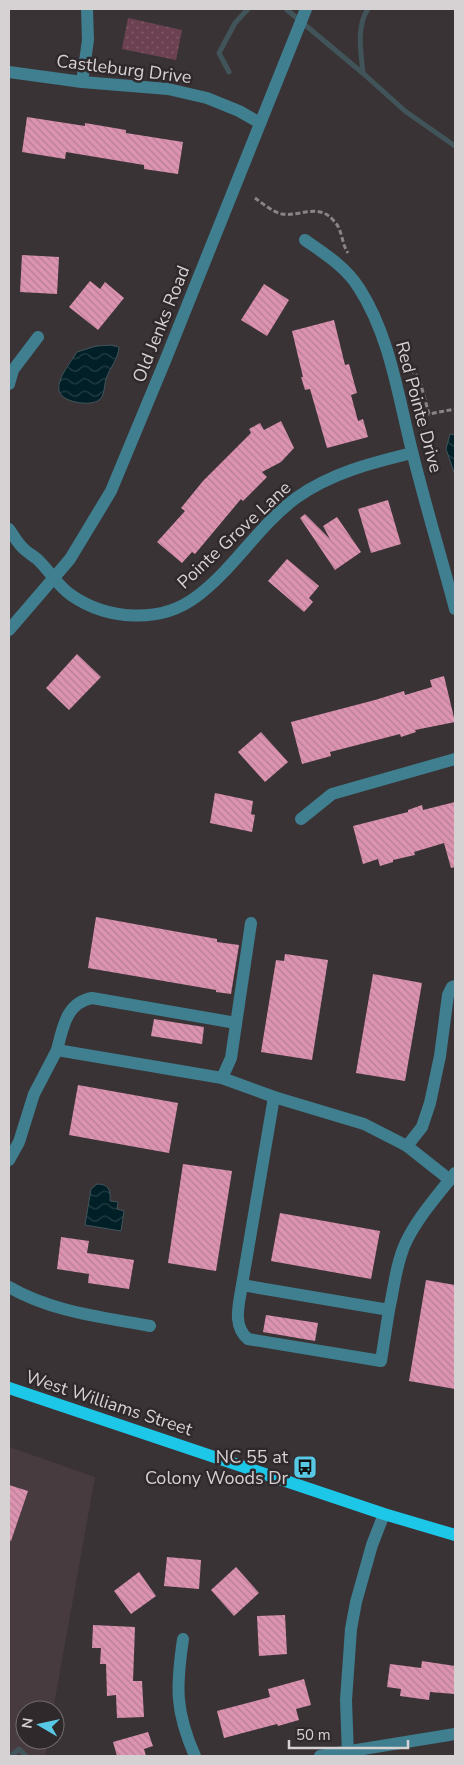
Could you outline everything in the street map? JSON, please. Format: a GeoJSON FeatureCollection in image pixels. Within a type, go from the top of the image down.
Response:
{"type":"FeatureCollection","features":[{"type":"Feature","properties":{"kind":"main road","name":"West Williams Street"},"geometry":{"type":"LineString","coordinates":[[9,1388],[384,1514],[455,1535]]}},
{"type":"Feature","properties":{"kind":"street"},"geometry":{"type":"LineString","coordinates":[[82,82],[88,40],[87,9]]}},
{"type":"Feature","properties":{"kind":"street","name":"Old Jenks Road"},"geometry":{"type":"LineString","coordinates":[[9,630],[54,579],[82,540],[111,491],[168,355],[306,9]]}},
{"type":"Feature","properties":{"kind":"street","name":"Castleburg Drive"},"geometry":{"type":"LineString","coordinates":[[9,72],[82,82],[176,91],[207,98],[239,111],[260,123]]}},
{"type":"Feature","properties":{"kind":"street","name":"Red Pointe Drive"},"geometry":{"type":"LineString","coordinates":[[305,240],[340,265],[358,286],[370,305],[395,382],[412,453],[455,609]]}},
{"type":"Feature","properties":{"kind":"street"},"geometry":{"type":"LineString","coordinates":[[9,384],[13,370],[38,337]]}},
{"type":"Feature","properties":{"kind":"street","name":"Pointe Grove Lane"},"geometry":{"type":"LineString","coordinates":[[9,529],[22,548],[40,562],[70,594],[97,608],[126,616],[162,613],[179,607],[195,598],[228,568],[280,511],[316,486],[350,469],[412,453]]}},
{"type":"Feature","properties":{"kind":"street"},"geometry":{"type":"LineString","coordinates":[[301,819],[332,794],[455,759]]}},
{"type":"Feature","properties":{"kind":"street"},"geometry":{"type":"LineString","coordinates":[[222,1078],[231,1058],[252,922]]}},
{"type":"Feature","properties":{"kind":"street"},"geometry":{"type":"LineString","coordinates":[[407,1146],[422,1127],[430,1103],[440,1056],[448,995],[455,986]]}},
{"type":"Feature","properties":{"kind":"street"},"geometry":{"type":"LineString","coordinates":[[9,1160],[19,1142],[34,1094],[56,1050],[66,1020],[74,1006],[82,1000],[92,998],[236,1023]]}},
{"type":"Feature","properties":{"kind":"street"},"geometry":{"type":"LineString","coordinates":[[56,1050],[222,1078],[274,1097],[364,1124],[407,1146],[453,1176],[418,1221],[406,1243],[398,1266],[381,1362],[258,1341],[248,1339],[241,1334],[238,1326],[238,1310],[274,1097]]}},
{"type":"Feature","properties":{"kind":"street"},"geometry":{"type":"LineString","coordinates":[[242,1285],[390,1310]]}},
{"type":"Feature","properties":{"kind":"street"},"geometry":{"type":"LineString","coordinates":[[9,1287],[45,1304],[68,1311],[150,1326]]}},
{"type":"Feature","properties":{"kind":"street"},"geometry":{"type":"LineString","coordinates":[[348,1754],[346,1700],[351,1629],[356,1602],[372,1545],[384,1514]]}},
{"type":"Feature","properties":{"kind":"street"},"geometry":{"type":"LineString","coordinates":[[183,1639],[178,1676],[178,1696],[185,1732],[195,1756]]}},
{"type":"Feature","properties":{"kind":"street"},"geometry":{"type":"LineString","coordinates":[[320,1756],[348,1754],[455,1734]]}},
{"type":"Feature","properties":{"kind":"shaded area"},"geometry":{"type":"Polygon","coordinates":[[[128,18],[182,30],[176,60],[122,49],[128,18]]]}},
{"type":"Feature","properties":{"kind":"shaded area"},"geometry":{"type":"Polygon","coordinates":[[[9,1447],[95,1477],[55,1700],[15,1700],[15,1750],[46,1750],[45,1756],[9,1756],[9,1447]]]}},
{"type":"Feature","properties":{"kind":"water"},"geometry":{"type":"Polygon","coordinates":[[[112,345],[119,347],[118,352],[106,379],[101,398],[95,402],[83,403],[64,398],[59,390],[60,380],[77,352],[96,346],[112,345]]]}},
{"type":"Feature","properties":{"kind":"water"},"geometry":{"type":"Polygon","coordinates":[[[450,434],[455,435],[455,475],[446,449],[450,434]]]}},
{"type":"Feature","properties":{"kind":"water"},"geometry":{"type":"Polygon","coordinates":[[[97,1184],[107,1187],[110,1201],[118,1202],[117,1209],[124,1211],[121,1231],[85,1225],[91,1189],[97,1184]]]}},
{"type":"Feature","properties":{"kind":"building"},"geometry":{"type":"Polygon","coordinates":[[[27,117],[85,126],[85,123],[126,130],[126,133],[183,142],[178,174],[144,169],[144,165],[66,152],[65,159],[22,152],[27,117]]]}},
{"type":"Feature","properties":{"kind":"building"},"geometry":{"type":"Polygon","coordinates":[[[22,255],[59,257],[57,294],[20,292],[22,255]]]}},
{"type":"Feature","properties":{"kind":"building"},"geometry":{"type":"Polygon","coordinates":[[[90,281],[100,289],[105,282],[124,298],[98,330],[69,307],[90,281]]]}},
{"type":"Feature","properties":{"kind":"building"},"geometry":{"type":"Polygon","coordinates":[[[264,284],[289,300],[267,336],[241,320],[264,284]]]}},
{"type":"Feature","properties":{"kind":"building"},"geometry":{"type":"Polygon","coordinates":[[[334,320],[345,365],[349,364],[357,393],[351,395],[358,421],[363,419],[368,437],[327,448],[310,389],[305,390],[301,377],[303,377],[292,331],[334,320]]]}},
{"type":"Feature","properties":{"kind":"building"},"geometry":{"type":"Polygon","coordinates":[[[281,421],[294,448],[281,462],[262,472],[267,477],[243,501],[241,499],[195,554],[192,552],[182,563],[157,542],[185,511],[181,508],[203,481],[251,433],[249,429],[260,423],[264,430],[281,421]]]}},
{"type":"Feature","properties":{"kind":"building"},"geometry":{"type":"Polygon","coordinates":[[[388,500],[401,544],[371,553],[358,509],[388,500]]]}},
{"type":"Feature","properties":{"kind":"building"},"geometry":{"type":"Polygon","coordinates":[[[305,514],[330,539],[323,526],[337,517],[361,552],[335,570],[300,518],[305,514]]]}},
{"type":"Feature","properties":{"kind":"building"},"geometry":{"type":"Polygon","coordinates":[[[287,559],[319,586],[309,598],[313,602],[304,612],[268,581],[287,559]]]}},
{"type":"Feature","properties":{"kind":"building"},"geometry":{"type":"Polygon","coordinates":[[[77,654],[101,677],[69,710],[46,688],[77,654]]]}},
{"type":"Feature","properties":{"kind":"building"},"geometry":{"type":"Polygon","coordinates":[[[444,676],[455,722],[415,730],[416,732],[401,737],[400,734],[330,752],[331,756],[302,764],[291,722],[404,691],[405,695],[432,687],[430,680],[444,676]]]}},
{"type":"Feature","properties":{"kind":"building"},"geometry":{"type":"Polygon","coordinates":[[[261,732],[288,762],[265,782],[238,752],[261,732]]]}},
{"type":"Feature","properties":{"kind":"building"},"geometry":{"type":"Polygon","coordinates":[[[215,793],[253,801],[251,814],[255,815],[252,832],[210,823],[215,793]]]}},
{"type":"Feature","properties":{"kind":"building"},"geometry":{"type":"Polygon","coordinates":[[[455,802],[455,867],[451,868],[444,843],[414,852],[415,855],[393,860],[393,862],[380,866],[378,859],[363,864],[353,826],[408,812],[408,810],[422,805],[423,810],[455,802]]]}},
{"type":"Feature","properties":{"kind":"building"},"geometry":{"type":"Polygon","coordinates":[[[96,917],[217,939],[217,942],[239,945],[231,994],[88,968],[96,917]]]}},
{"type":"Feature","properties":{"kind":"building"},"geometry":{"type":"Polygon","coordinates":[[[285,954],[328,960],[312,1060],[261,1052],[276,960],[284,961],[285,954]]]}},
{"type":"Feature","properties":{"kind":"building"},"geometry":{"type":"Polygon","coordinates":[[[373,974],[422,983],[405,1081],[356,1073],[373,974]]]}},
{"type":"Feature","properties":{"kind":"building"},"geometry":{"type":"Polygon","coordinates":[[[154,1019],[204,1027],[202,1044],[151,1036],[154,1019]]]}},
{"type":"Feature","properties":{"kind":"building"},"geometry":{"type":"Polygon","coordinates":[[[78,1085],[178,1103],[169,1153],[69,1135],[78,1085]]]}},
{"type":"Feature","properties":{"kind":"building"},"geometry":{"type":"Polygon","coordinates":[[[183,1164],[232,1171],[216,1271],[168,1263],[183,1164]]]}},
{"type":"Feature","properties":{"kind":"building"},"geometry":{"type":"Polygon","coordinates":[[[280,1213],[380,1231],[371,1279],[271,1261],[280,1213]]]}},
{"type":"Feature","properties":{"kind":"building"},"geometry":{"type":"Polygon","coordinates":[[[61,1237],[89,1241],[87,1253],[134,1260],[129,1289],[88,1283],[89,1274],[57,1269],[61,1237]]]}},
{"type":"Feature","properties":{"kind":"building"},"geometry":{"type":"Polygon","coordinates":[[[426,1280],[455,1285],[455,1389],[409,1381],[426,1280]]]}},
{"type":"Feature","properties":{"kind":"building"},"geometry":{"type":"Polygon","coordinates":[[[266,1315],[318,1323],[315,1341],[263,1332],[266,1315]]]}},
{"type":"Feature","properties":{"kind":"building"},"geometry":{"type":"Polygon","coordinates":[[[9,1485],[28,1491],[11,1541],[9,1540],[9,1485]]]}},
{"type":"Feature","properties":{"kind":"building"},"geometry":{"type":"Polygon","coordinates":[[[167,1557],[201,1560],[199,1589],[164,1586],[167,1557]]]}},
{"type":"Feature","properties":{"kind":"building"},"geometry":{"type":"Polygon","coordinates":[[[236,1567],[259,1593],[234,1616],[211,1590],[236,1567]]]}},
{"type":"Feature","properties":{"kind":"building"},"geometry":{"type":"Polygon","coordinates":[[[139,1572],[156,1596],[131,1614],[114,1591],[139,1572]]]}},
{"type":"Feature","properties":{"kind":"building"},"geometry":{"type":"Polygon","coordinates":[[[285,1615],[287,1654],[259,1656],[257,1616],[285,1615]]]}},
{"type":"Feature","properties":{"kind":"building"},"geometry":{"type":"Polygon","coordinates":[[[93,1625],[135,1627],[133,1681],[142,1681],[144,1717],[117,1718],[116,1695],[107,1696],[106,1664],[100,1664],[101,1648],[92,1648],[93,1625]]]}},
{"type":"Feature","properties":{"kind":"building"},"geometry":{"type":"Polygon","coordinates":[[[422,1661],[455,1666],[455,1694],[430,1692],[429,1700],[400,1696],[401,1689],[387,1687],[390,1664],[421,1668],[422,1661]]]}},
{"type":"Feature","properties":{"kind":"building"},"geometry":{"type":"Polygon","coordinates":[[[304,1679],[311,1705],[296,1709],[299,1720],[224,1738],[217,1711],[270,1697],[268,1689],[304,1679]]]}},
{"type":"Feature","properties":{"kind":"building"},"geometry":{"type":"Polygon","coordinates":[[[148,1732],[153,1746],[144,1749],[146,1756],[117,1756],[113,1742],[148,1732]]]}},
{"type":"Feature","properties":{"kind":"waterway"},"geometry":{"type":"LineString","coordinates":[[229,72],[219,53],[235,23],[248,9]]}},
{"type":"Feature","properties":{"kind":"waterway"},"geometry":{"type":"LineString","coordinates":[[286,9],[405,111],[455,146]]}},
{"type":"Feature","properties":{"kind":"waterway"},"geometry":{"type":"LineString","coordinates":[[363,73],[361,31],[364,16],[368,9]]}},
{"type":"Feature","properties":{"kind":"waterway"},"geometry":{"type":"LineString","coordinates":[[11,1756],[19,1749],[26,1756]]}},
{"type":"Feature","properties":{"kind":"place","name":"NC 55 at Colony Woods Dr"},"geometry":{"type":"Point","coordinates":[305,1467]}}]}
